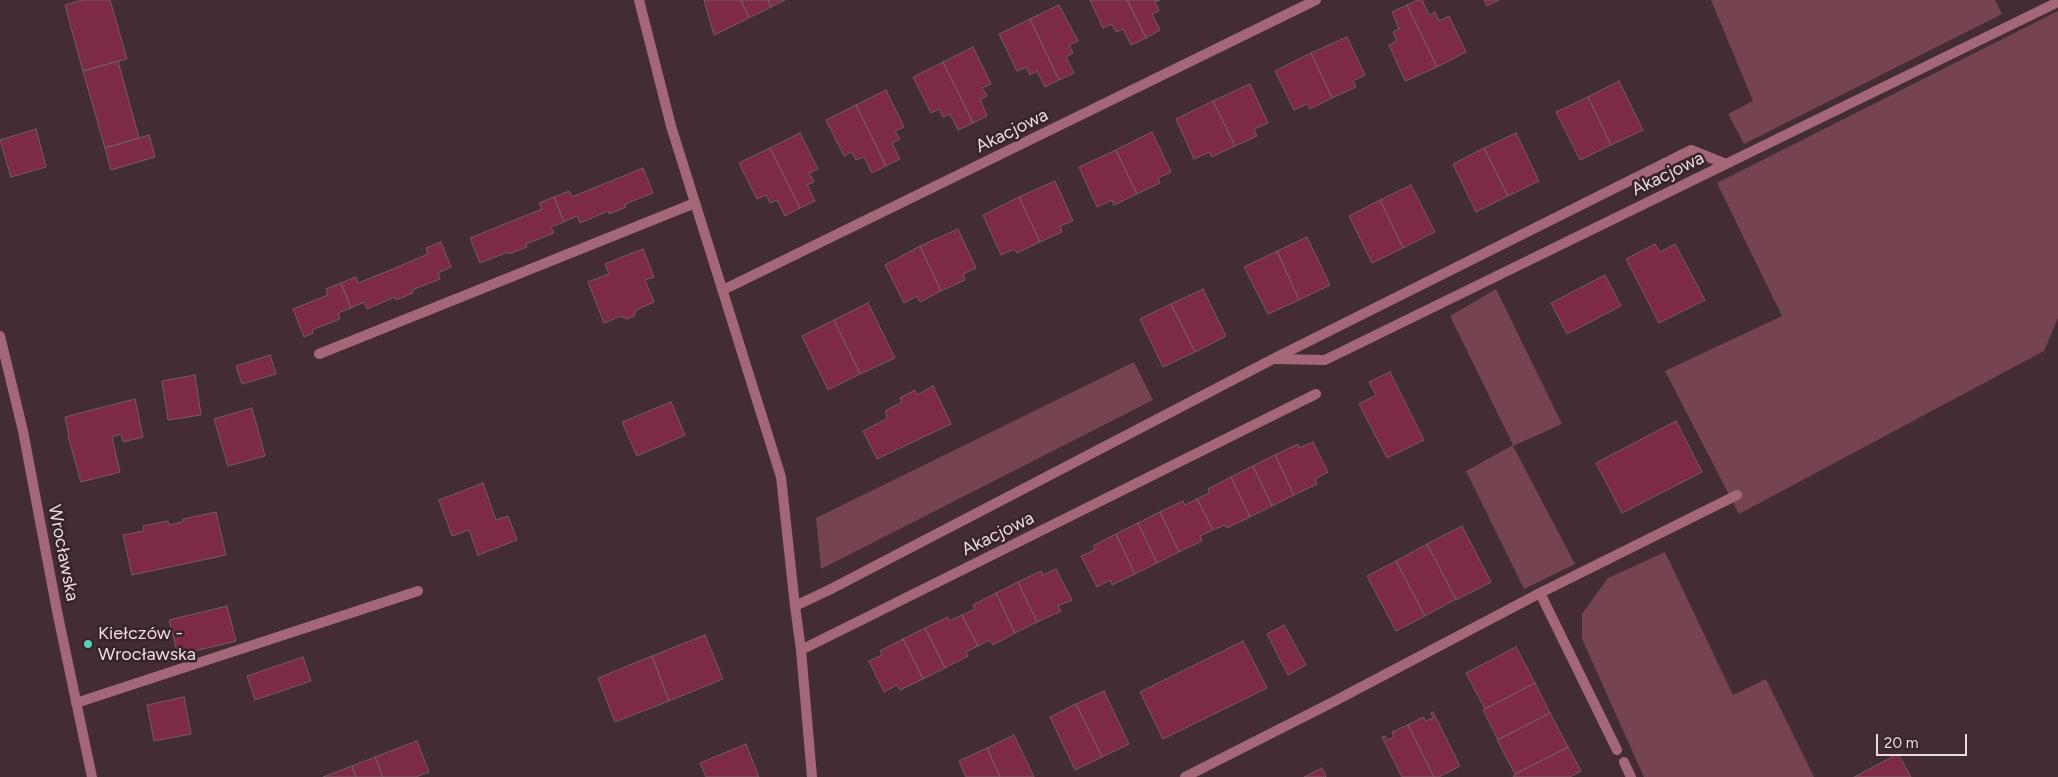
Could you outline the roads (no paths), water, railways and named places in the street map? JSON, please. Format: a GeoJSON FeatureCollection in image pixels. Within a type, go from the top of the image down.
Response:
{"type":"FeatureCollection","features":[{"type":"Feature","properties":{"kind":"street"},"geometry":{"type":"LineString","coordinates":[[640,0],[671,126],[781,477],[795,606],[802,650],[812,777]]}},
{"type":"Feature","properties":{"kind":"street","name":"Akacjowa"},"geometry":{"type":"LineString","coordinates":[[723,290],[1316,0]]}},
{"type":"Feature","properties":{"kind":"street"},"geometry":{"type":"LineString","coordinates":[[1726,164],[2058,2]]}},
{"type":"Feature","properties":{"kind":"street","name":"Akacjowa"},"geometry":{"type":"LineString","coordinates":[[795,606],[1273,359],[1691,150],[1726,164]]}},
{"type":"Feature","properties":{"kind":"street","name":"Akacjowa"},"geometry":{"type":"LineString","coordinates":[[1273,359],[1325,360],[1726,164]]}},
{"type":"Feature","properties":{"kind":"street"},"geometry":{"type":"LineString","coordinates":[[319,354],[695,204]]}},
{"type":"Feature","properties":{"kind":"street","name":"Wrocławska"},"geometry":{"type":"LineString","coordinates":[[0,336],[23,431],[92,777]]}},
{"type":"Feature","properties":{"kind":"street","name":"Akacjowa"},"geometry":{"type":"LineString","coordinates":[[802,650],[1316,394]]}},
{"type":"Feature","properties":{"kind":"street"},"geometry":{"type":"LineString","coordinates":[[1185,777],[1540,593],[1737,495]]}},
{"type":"Feature","properties":{"kind":"street"},"geometry":{"type":"LineString","coordinates":[[76,703],[418,591]]}},
{"type":"Feature","properties":{"kind":"street"},"geometry":{"type":"LineString","coordinates":[[1540,593],[1617,750]]}},
{"type":"Feature","properties":{"kind":"street"},"geometry":{"type":"LineString","coordinates":[[1624,762],[1631,777]]}},
{"type":"Feature","properties":{"kind":"place","name":"Kiełczów - Wrocławska"},"geometry":{"type":"Point","coordinates":[88,644]}}]}
